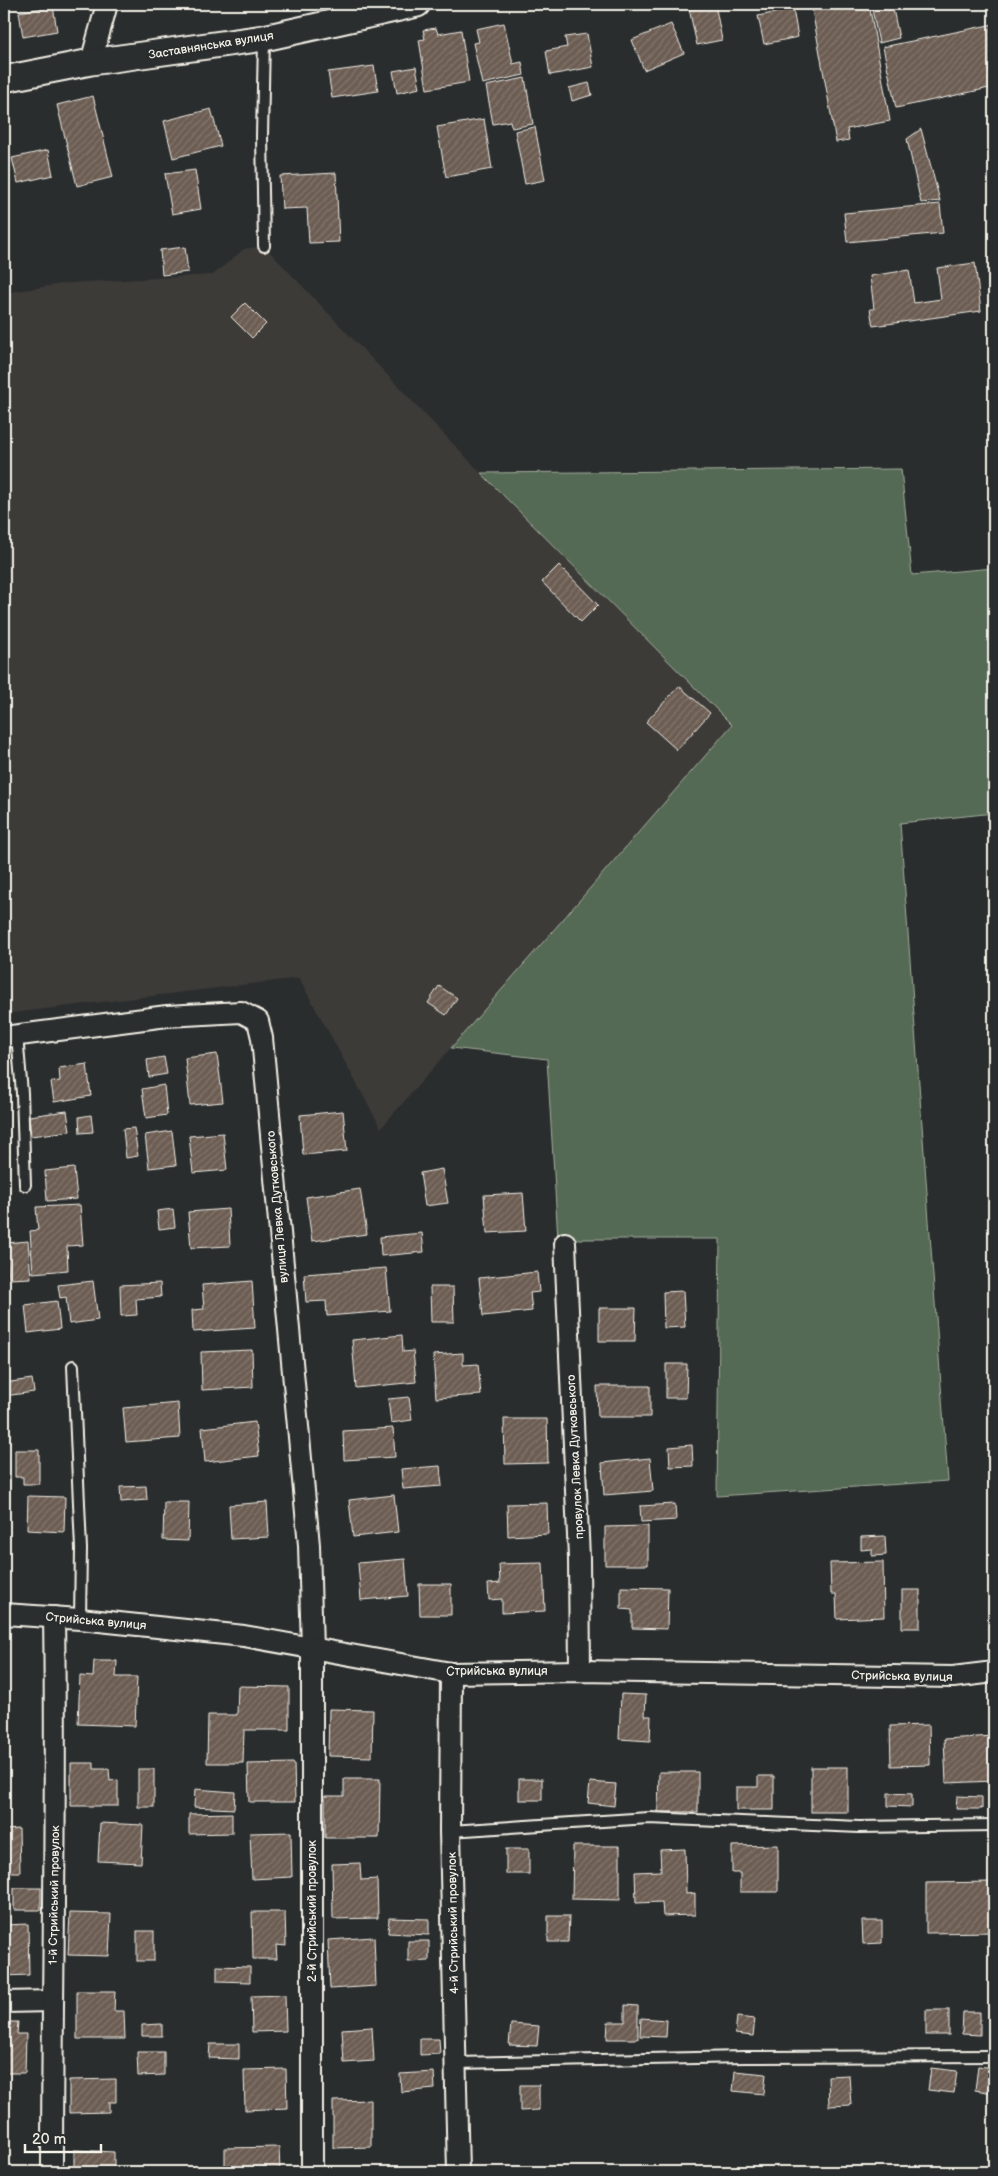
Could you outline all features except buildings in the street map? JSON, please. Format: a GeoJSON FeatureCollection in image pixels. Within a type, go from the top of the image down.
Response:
{"type":"FeatureCollection","features":[{"type":"Feature","properties":{"kind":"street"},"geometry":{"type":"LineString","coordinates":[[91,62],[107,4]]}},
{"type":"Feature","properties":{"kind":"street","name":"Заставнянська вулиця"},"geometry":{"type":"LineString","coordinates":[[4,79],[91,62],[264,38],[417,4]]}},
{"type":"Feature","properties":{"kind":"street","name":"вулиця Левка Дутковського"},"geometry":{"type":"LineString","coordinates":[[10,1036],[167,1016],[241,1012],[258,1021],[262,1038],[309,1545],[312,1649]]}},
{"type":"Feature","properties":{"kind":"street","name":"провулок Левка Дутковського"},"geometry":{"type":"LineString","coordinates":[[565,1243],[579,1558],[580,1671]]}},
{"type":"Feature","properties":{"kind":"street","name":"Стрийська вулиця"},"geometry":{"type":"LineString","coordinates":[[4,1614],[80,1619],[244,1636],[451,1673],[580,1671],[953,1677],[994,1672]]}},
{"type":"Feature","properties":{"kind":"street","name":"1-й Стрийський провулок"},"geometry":{"type":"LineString","coordinates":[[52,2172],[52,2001],[56,1776],[54,1617]]}},
{"type":"Feature","properties":{"kind":"street","name":"2-й Стрийський провулок"},"geometry":{"type":"LineString","coordinates":[[312,1649],[312,2172]]}},
{"type":"Feature","properties":{"kind":"street","name":"4-й Стрийський провулок"},"geometry":{"type":"LineString","coordinates":[[451,1673],[450,1831],[458,2172]]}},
{"type":"Feature","properties":{"kind":"street"},"geometry":{"type":"LineString","coordinates":[[4,2002],[52,2001]]}},
{"type":"Feature","properties":{"kind":"lane"},"geometry":{"type":"LineString","coordinates":[[264,38],[262,136],[264,246]]}},
{"type":"Feature","properties":{"kind":"lane"},"geometry":{"type":"LineString","coordinates":[[10,1036],[22,1093],[25,1185]]}},
{"type":"Feature","properties":{"kind":"lane"},"geometry":{"type":"LineString","coordinates":[[73,1366],[81,1549],[80,1619]]}},
{"type":"Feature","properties":{"kind":"lane"},"geometry":{"type":"LineString","coordinates":[[450,1831],[649,1818],[859,1827],[994,1825]]}},
{"type":"Feature","properties":{"kind":"lane"},"geometry":{"type":"LineString","coordinates":[[456,2063],[744,2057],[994,2056]]}},
{"type":"Feature","properties":{"kind":"shaded area"},"geometry":{"type":"Polygon","coordinates":[[[264,246],[481,473],[732,725],[381,1128],[299,978],[4,1014],[4,293],[69,283],[213,275],[244,249],[264,246]]]}},
{"type":"Feature","properties":{"kind":"green space"},"geometry":{"type":"Polygon","coordinates":[[[901,469],[912,575],[994,568],[994,813],[900,823],[948,1481],[717,1496],[720,1239],[558,1239],[547,1059],[451,1048],[732,725],[481,473],[901,469]]]}}]}
